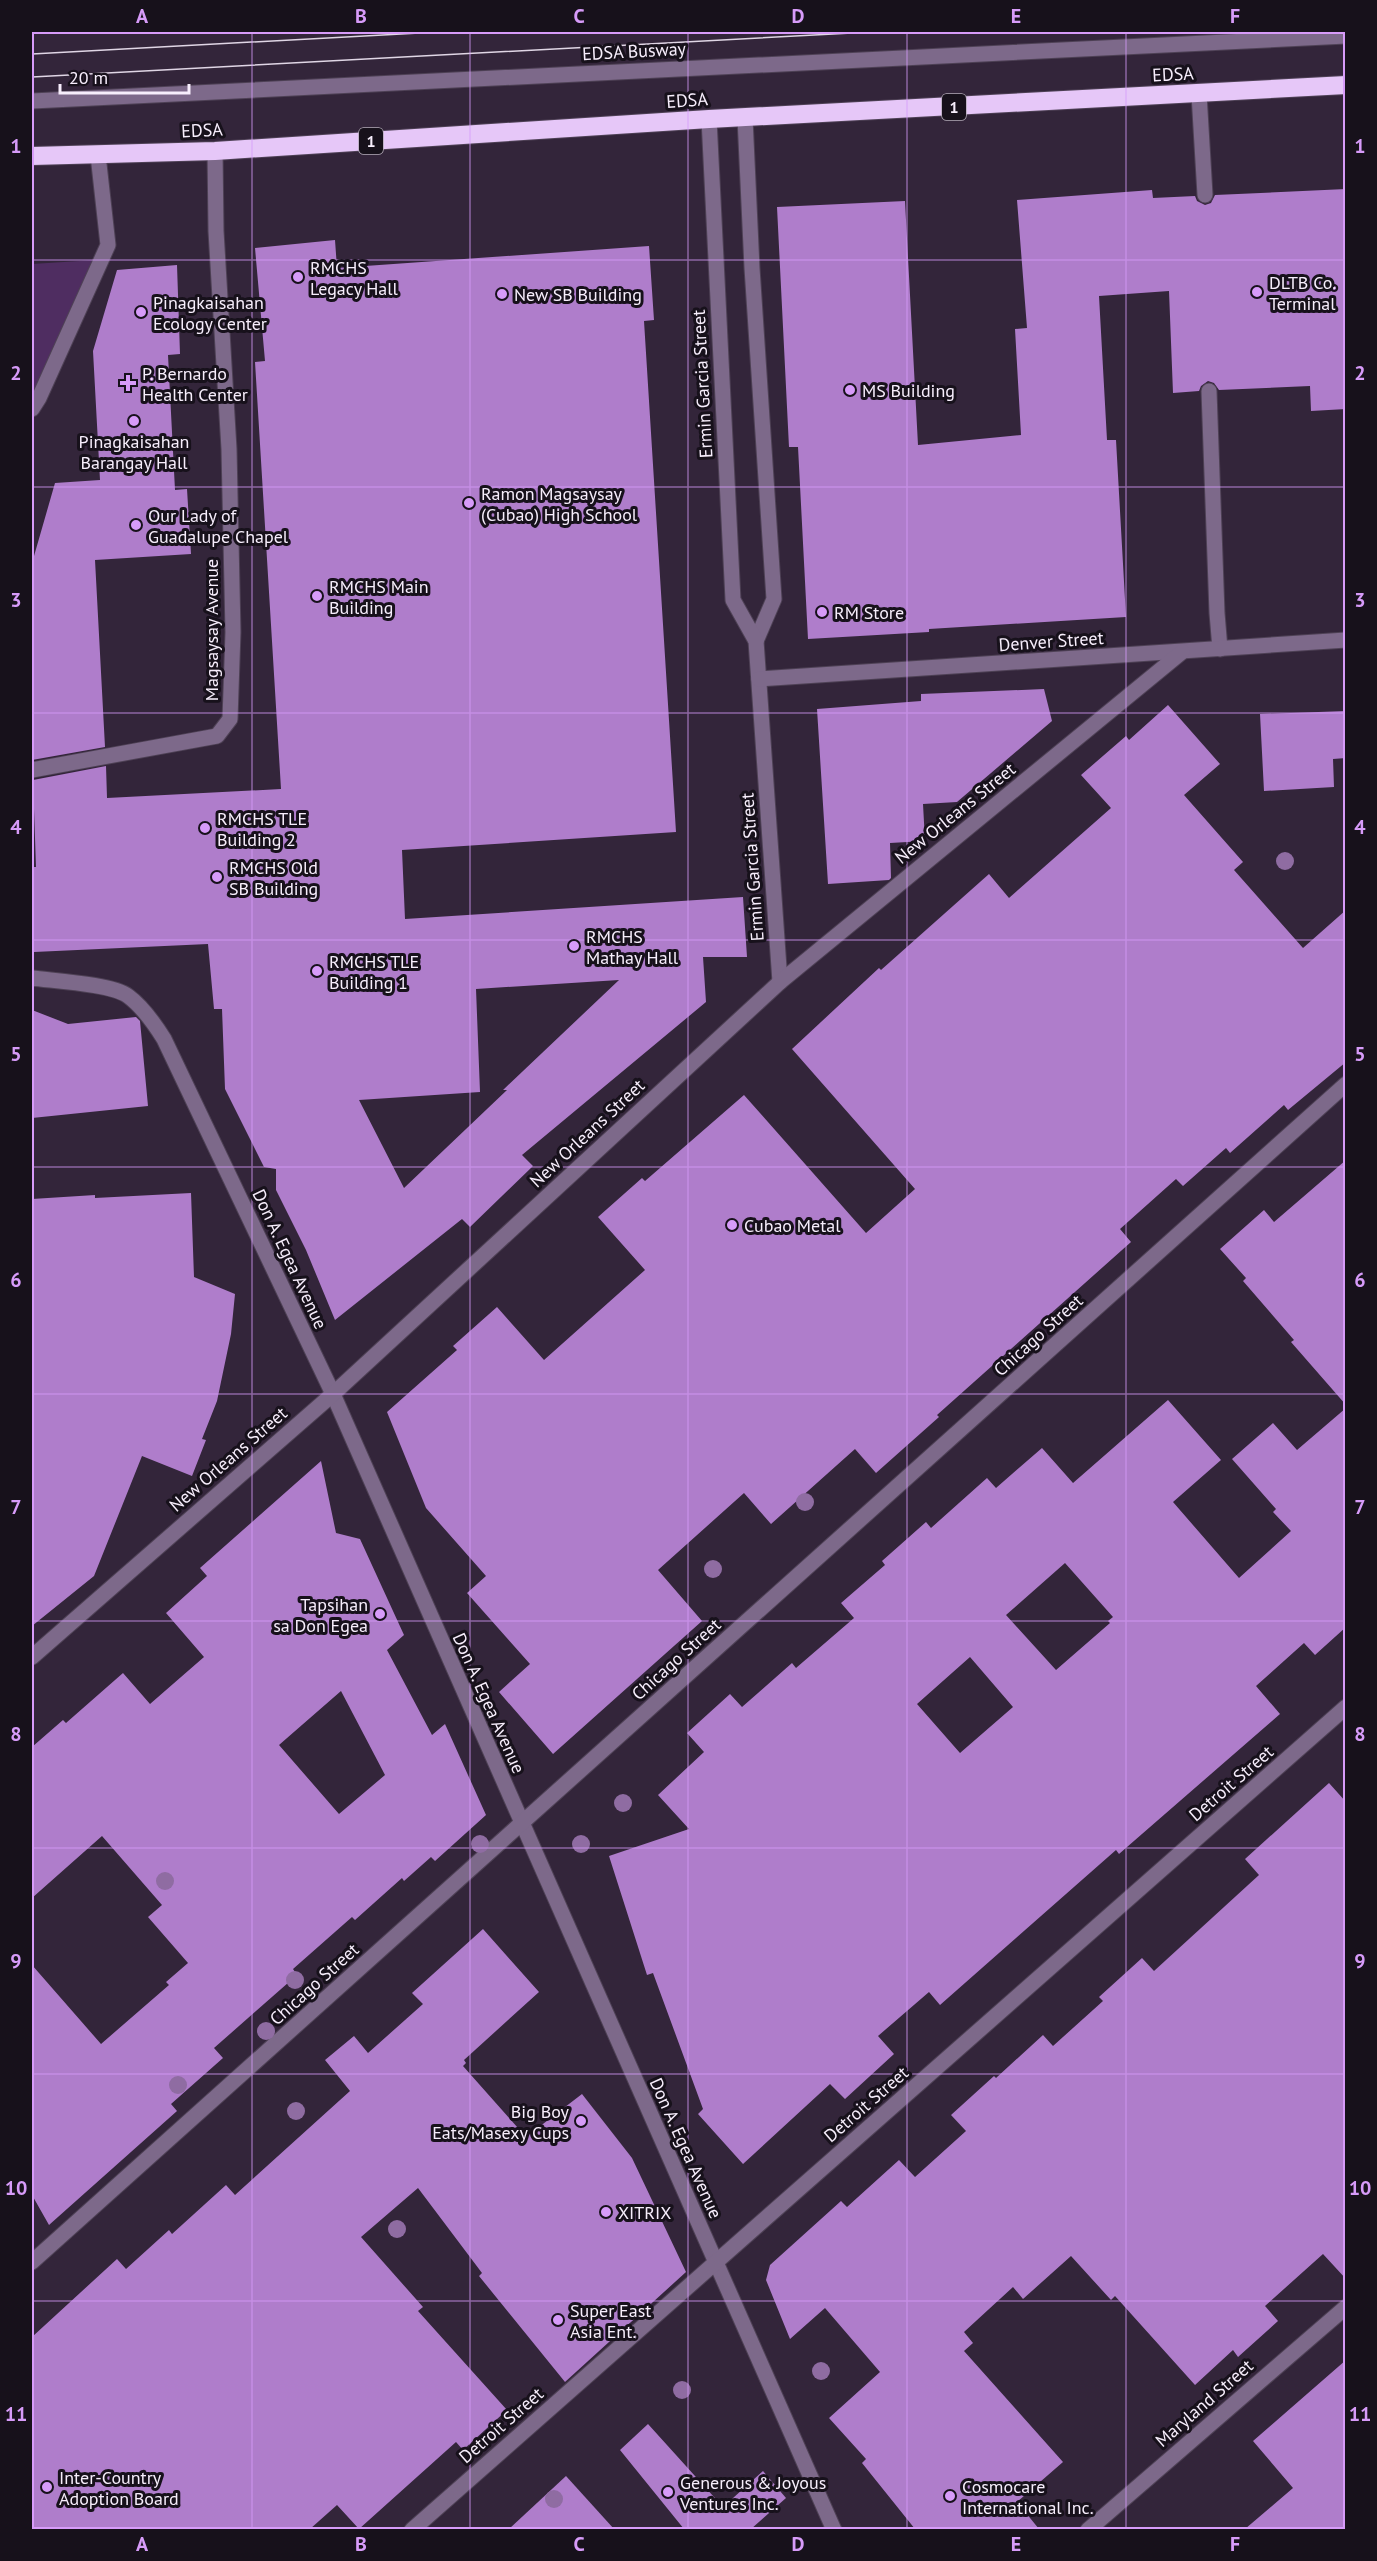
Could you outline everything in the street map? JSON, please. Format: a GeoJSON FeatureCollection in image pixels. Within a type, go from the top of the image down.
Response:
{"type":"FeatureCollection","features":[{"type":"Feature","properties":{"kind":"highway","name":"EDSA"},"geometry":{"type":"LineString","coordinates":[[32,156],[215,151],[710,120],[1346,85]]}},
{"type":"Feature","properties":{"kind":"street","name":"EDSA Busway"},"geometry":{"type":"LineString","coordinates":[[32,101],[1346,36]]}},
{"type":"Feature","properties":{"kind":"street"},"geometry":{"type":"LineString","coordinates":[[1200,94],[1205,195]]}},
{"type":"Feature","properties":{"kind":"street","name":"Ermin Garcia Street"},"geometry":{"type":"LineString","coordinates":[[745,118],[752,268],[774,599],[756,641]]}},
{"type":"Feature","properties":{"kind":"street","name":"Ermin Garcia Street"},"geometry":{"type":"LineString","coordinates":[[710,120],[733,600],[756,641],[780,982]]}},
{"type":"Feature","properties":{"kind":"street","name":"Magsaysay Avenue"},"geometry":{"type":"LineString","coordinates":[[32,770],[206,739],[217,736],[231,719],[229,449],[216,231],[215,151]]}},
{"type":"Feature","properties":{"kind":"street"},"geometry":{"type":"LineString","coordinates":[[32,409],[108,245],[98,155]]}},
{"type":"Feature","properties":{"kind":"street"},"geometry":{"type":"LineString","coordinates":[[1209,391],[1220,649]]}},
{"type":"Feature","properties":{"kind":"street","name":"Denver Street"},"geometry":{"type":"LineString","coordinates":[[759,679],[1346,640]]}},
{"type":"Feature","properties":{"kind":"street","name":"New Orleans Street"},"geometry":{"type":"LineString","coordinates":[[32,1657],[333,1394],[780,982],[1182,652]]}},
{"type":"Feature","properties":{"kind":"street","name":"Don A. Egea Avenue"},"geometry":{"type":"LineString","coordinates":[[32,978],[115,989],[128,995],[149,1016],[164,1039],[333,1394],[521,1825],[834,2529]]}},
{"type":"Feature","properties":{"kind":"street","name":"Chicago Street"},"geometry":{"type":"LineString","coordinates":[[32,2262],[1346,1084]]}},
{"type":"Feature","properties":{"kind":"street","name":"Detroit Street"},"geometry":{"type":"LineString","coordinates":[[412,2529],[1346,1707]]}},
{"type":"Feature","properties":{"kind":"street","name":"Maryland Street"},"geometry":{"type":"LineString","coordinates":[[1088,2529],[1346,2307]]}},
{"type":"Feature","properties":{"kind":"shaded area"},"geometry":{"type":"Polygon","coordinates":[[[95,260],[36,391],[32,396],[32,264],[95,260]]]}},
{"type":"Feature","properties":{"kind":"building"},"geometry":{"type":"Polygon","coordinates":[[[1346,189],[1346,409],[1311,411],[1310,386],[1219,390],[1214,383],[1208,381],[1201,386],[1199,391],[1173,393],[1169,291],[1099,296],[1107,440],[1116,440],[1126,617],[808,639],[798,447],[789,447],[777,207],[905,201],[918,445],[1021,435],[1015,329],[1027,328],[1017,200],[1152,190],[1153,198],[1195,196],[1197,201],[1205,205],[1211,203],[1215,195],[1346,189]]]}},
{"type":"Feature","properties":{"kind":"building","name":"Ramon Magsaysay (Cubao) High School"},"geometry":{"type":"Polygon","coordinates":[[[335,240],[337,268],[649,246],[654,320],[644,321],[676,832],[402,850],[405,919],[743,897],[747,957],[703,957],[706,1002],[522,1155],[533,1166],[470,1227],[462,1219],[335,1320],[306,1250],[276,1190],[276,1169],[264,1167],[225,1089],[222,1009],[214,1009],[208,944],[34,952],[32,867],[36,867],[33,780],[106,766],[107,798],[281,789],[255,362],[265,361],[255,248],[335,240]],[[619,980],[476,989],[480,1092],[359,1100],[404,1188],[507,1090],[503,1090],[619,980]]]}},
{"type":"Feature","properties":{"kind":"building"},"geometry":{"type":"Polygon","coordinates":[[[177,265],[180,354],[168,355],[175,490],[187,489],[191,554],[95,560],[105,747],[32,760],[32,563],[55,483],[100,480],[93,351],[117,270],[177,265]]]}},
{"type":"Feature","properties":{"kind":"building"},"geometry":{"type":"Polygon","coordinates":[[[1044,689],[1052,721],[957,802],[923,804],[925,841],[890,843],[891,878],[889,880],[828,884],[817,709],[921,701],[921,694],[1044,689]]]}},
{"type":"Feature","properties":{"kind":"building"},"geometry":{"type":"Polygon","coordinates":[[[1168,705],[1220,764],[1184,795],[1243,862],[1234,870],[1303,948],[1346,910],[1346,1062],[1288,1110],[1284,1105],[1230,1153],[1226,1148],[1183,1186],[1176,1179],[1120,1229],[1131,1242],[937,1415],[939,1417],[876,1473],[855,1449],[771,1524],[744,1493],[658,1570],[702,1621],[553,1754],[499,1692],[530,1664],[467,1593],[486,1576],[426,1508],[387,1412],[457,1350],[453,1346],[497,1307],[544,1360],[645,1270],[598,1217],[642,1178],[645,1181],[744,1095],[866,1233],[915,1189],[792,1049],[879,968],[881,970],[989,874],[1009,898],[1111,808],[1081,775],[1126,736],[1129,740],[1168,705]]]}},
{"type":"Feature","properties":{"kind":"building"},"geometry":{"type":"Polygon","coordinates":[[[1346,711],[1346,758],[1333,759],[1334,787],[1264,791],[1260,714],[1346,711]]]}},
{"type":"Feature","properties":{"kind":"building"},"geometry":{"type":"Polygon","coordinates":[[[32,1010],[68,1024],[136,1017],[140,1021],[148,1106],[32,1118],[32,1010]]]}},
{"type":"Feature","properties":{"kind":"building"},"geometry":{"type":"Polygon","coordinates":[[[1346,1160],[1346,1405],[1291,1342],[1294,1340],[1243,1281],[1246,1278],[1220,1249],[1264,1210],[1274,1222],[1346,1160]]]}},
{"type":"Feature","properties":{"kind":"building"},"geometry":{"type":"Polygon","coordinates":[[[191,1193],[194,1277],[235,1294],[231,1334],[217,1401],[202,1439],[206,1440],[192,1476],[142,1456],[94,1576],[32,1626],[32,1199],[191,1193]]]}},
{"type":"Feature","properties":{"kind":"building"},"geometry":{"type":"Polygon","coordinates":[[[1168,1400],[1221,1460],[1173,1502],[1239,1578],[1291,1531],[1273,1512],[1276,1509],[1232,1459],[1273,1423],[1297,1450],[1346,1408],[1346,1627],[1315,1655],[1304,1643],[1256,1686],[1280,1714],[1119,1854],[1116,1850],[940,2005],[929,1992],[878,2036],[894,2054],[845,2099],[830,2084],[743,2164],[698,2114],[703,2109],[653,1973],[647,1975],[609,1856],[689,1829],[658,1795],[704,1752],[687,1733],[730,1694],[742,1707],[792,1663],[796,1668],[854,1618],[841,1603],[885,1565],[882,1561],[926,1522],[931,1528],[987,1478],[996,1488],[1042,1448],[1073,1483],[1168,1400]],[[1065,1563],[1006,1615],[1056,1670],[1110,1623],[1108,1621],[1113,1617],[1065,1563]],[[970,1657],[917,1704],[960,1753],[1013,1707],[970,1657]]]}},
{"type":"Feature","properties":{"kind":"building"},"geometry":{"type":"Polygon","coordinates":[[[321,1461],[336,1533],[360,1539],[404,1635],[387,1650],[432,1735],[445,1724],[486,1815],[435,1861],[431,1857],[404,1881],[402,1878],[355,1920],[352,1917],[293,1969],[297,1975],[214,2048],[223,2058],[171,2104],[177,2111],[49,2225],[32,2195],[32,1965],[101,2044],[169,1985],[166,1982],[188,1963],[148,1917],[162,1905],[102,1836],[32,1898],[32,1747],[63,1720],[66,1723],[123,1673],[150,1704],[204,1657],[166,1613],[207,1576],[200,1568],[321,1461]],[[341,1691],[279,1745],[339,1814],[385,1775],[341,1691]]]}},
{"type":"Feature","properties":{"kind":"building"},"geometry":{"type":"Polygon","coordinates":[[[1329,1783],[1346,1802],[1346,2279],[1323,2254],[1265,2306],[1278,2321],[1238,2357],[1233,2350],[1195,2385],[1115,2296],[1111,2300],[1071,2256],[1023,2299],[1013,2287],[964,2332],[973,2343],[964,2351],[1063,2462],[1017,2502],[1039,2529],[915,2529],[862,2463],[866,2459],[829,2418],[880,2372],[825,2308],[790,2339],[766,2280],[770,2265],[841,2201],[847,2207],[899,2160],[915,2177],[966,2131],[951,2115],[994,2076],[996,2078],[1043,2035],[1053,2046],[1103,2001],[1099,1997],[1142,1958],[1154,1971],[1259,1875],[1245,1859],[1329,1783]]]}},
{"type":"Feature","properties":{"kind":"building"},"geometry":{"type":"Polygon","coordinates":[[[483,1929],[539,1992],[464,2060],[466,2063],[463,2066],[526,2137],[582,2094],[632,2158],[686,2272],[565,2382],[479,2276],[482,2273],[418,2188],[361,2237],[423,2307],[418,2311],[507,2410],[463,2450],[456,2442],[359,2529],[337,2505],[310,2529],[32,2529],[32,2337],[117,2259],[126,2269],[169,2230],[172,2234],[226,2185],[235,2195],[350,2091],[325,2060],[354,2036],[368,2053],[423,2004],[412,1993],[483,1929]]]}},
{"type":"Feature","properties":{"kind":"building"},"geometry":{"type":"Polygon","coordinates":[[[1346,2360],[1346,2529],[1245,2529],[1293,2488],[1253,2441],[1346,2360]]]}},
{"type":"Feature","properties":{"kind":"building"},"geometry":{"type":"Polygon","coordinates":[[[648,2424],[723,2507],[763,2471],[786,2498],[751,2529],[684,2529],[620,2450],[648,2424]]]}},
{"type":"Feature","properties":{"kind":"building"},"geometry":{"type":"Polygon","coordinates":[[[566,2476],[614,2529],[509,2529],[566,2476]]]}},
{"type":"Feature","properties":{"kind":"tram line"},"geometry":{"type":"LineString","coordinates":[[32,54],[438,32]]}},
{"type":"Feature","properties":{"kind":"tram line"},"geometry":{"type":"LineString","coordinates":[[32,77],[871,32]]}},
{"type":"Feature","properties":{"kind":"place","name":"RMCHS Legacy Hall"},"geometry":{"type":"Point","coordinates":[298,277]}},
{"type":"Feature","properties":{"kind":"place","name":"DLTB Co. Terminal"},"geometry":{"type":"Point","coordinates":[1257,292]}},
{"type":"Feature","properties":{"kind":"place","name":"New SB Building"},"geometry":{"type":"Point","coordinates":[502,294]}},
{"type":"Feature","properties":{"kind":"place","name":"Pinagkaisahan Ecology Center"},"geometry":{"type":"Point","coordinates":[141,312]}},
{"type":"Feature","properties":{"kind":"place","name":"P. Bernardo Health Center"},"geometry":{"type":"Point","coordinates":[128,383]}},
{"type":"Feature","properties":{"kind":"place","name":"MS Building"},"geometry":{"type":"Point","coordinates":[850,390]}},
{"type":"Feature","properties":{"kind":"place","name":"Pinagkaisahan Barangay Hall"},"geometry":{"type":"Point","coordinates":[134,421]}},
{"type":"Feature","properties":{"kind":"place","name":"Ramon Magsaysay (Cubao) High School"},"geometry":{"type":"Point","coordinates":[469,503]}},
{"type":"Feature","properties":{"kind":"place","name":"Our Lady of Guadalupe Chapel"},"geometry":{"type":"Point","coordinates":[136,525]}},
{"type":"Feature","properties":{"kind":"place","name":"RMCHS Main Building"},"geometry":{"type":"Point","coordinates":[317,596]}},
{"type":"Feature","properties":{"kind":"place","name":"RM Store"},"geometry":{"type":"Point","coordinates":[822,612]}},
{"type":"Feature","properties":{"kind":"place","name":"RMCHS TLE Building 2"},"geometry":{"type":"Point","coordinates":[205,828]}},
{"type":"Feature","properties":{"kind":"place","name":"RMCHS Old SB Building"},"geometry":{"type":"Point","coordinates":[217,877]}},
{"type":"Feature","properties":{"kind":"place","name":"RMCHS Mathay Hall"},"geometry":{"type":"Point","coordinates":[574,946]}},
{"type":"Feature","properties":{"kind":"place","name":"RMCHS TLE Building 1"},"geometry":{"type":"Point","coordinates":[317,971]}},
{"type":"Feature","properties":{"kind":"place","name":"Cubao Metal"},"geometry":{"type":"Point","coordinates":[732,1225]}},
{"type":"Feature","properties":{"kind":"place","name":"Tapsihan sa Don Egea"},"geometry":{"type":"Point","coordinates":[380,1614]}},
{"type":"Feature","properties":{"kind":"place","name":"Big Boy Eats/Masexy Cups"},"geometry":{"type":"Point","coordinates":[581,2121]}},
{"type":"Feature","properties":{"kind":"place","name":"XITRIX"},"geometry":{"type":"Point","coordinates":[606,2212]}},
{"type":"Feature","properties":{"kind":"place","name":"Super East Asia Ent."},"geometry":{"type":"Point","coordinates":[558,2320]}},
{"type":"Feature","properties":{"kind":"place","name":"Inter-Country Adoption Board"},"geometry":{"type":"Point","coordinates":[47,2487]}},
{"type":"Feature","properties":{"kind":"place","name":"Generous & Joyous Ventures Inc."},"geometry":{"type":"Point","coordinates":[668,2492]}},
{"type":"Feature","properties":{"kind":"place","name":"Cosmocare International Inc."},"geometry":{"type":"Point","coordinates":[950,2496]}}]}
